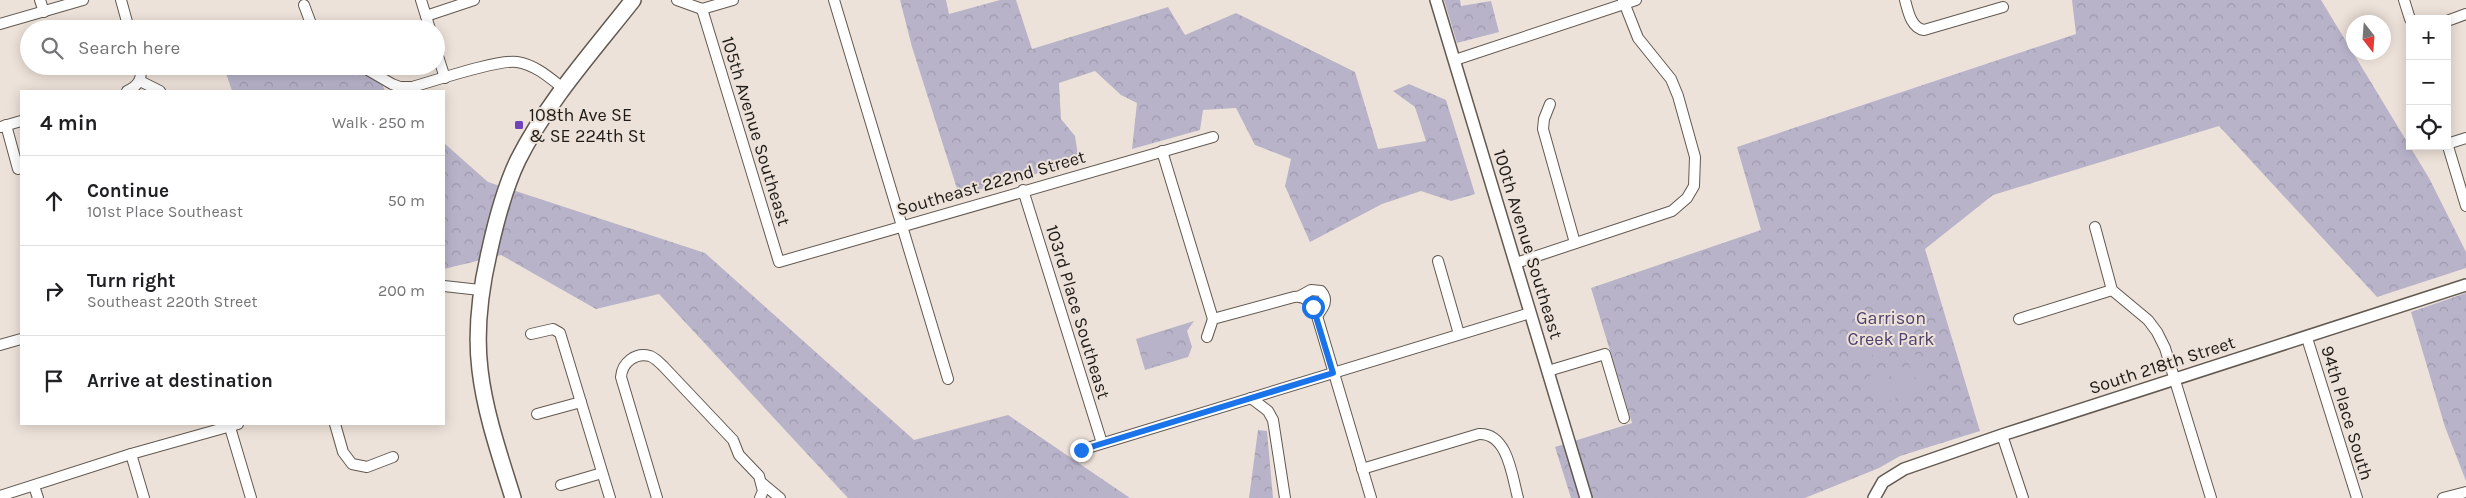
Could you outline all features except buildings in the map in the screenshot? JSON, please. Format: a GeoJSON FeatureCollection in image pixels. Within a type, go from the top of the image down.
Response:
{"type":"FeatureCollection","features":[{"type":"Feature","properties":{"kind":"main road"},"geometry":{"type":"LineString","coordinates":[[513,498],[496,444],[480,371],[478,342],[480,290],[498,213],[510,178],[526,144],[564,89],[633,0]]}},
{"type":"Feature","properties":{"kind":"street"},"geometry":{"type":"LineString","coordinates":[[40,0],[44,12]]}},
{"type":"Feature","properties":{"kind":"street"},"geometry":{"type":"LineString","coordinates":[[0,24],[83,0]]}},
{"type":"Feature","properties":{"kind":"street"},"geometry":{"type":"LineString","coordinates":[[121,0],[127,20]]}},
{"type":"Feature","properties":{"kind":"street"},"geometry":{"type":"LineString","coordinates":[[421,0],[427,20]]}},
{"type":"Feature","properties":{"kind":"street"},"geometry":{"type":"LineString","coordinates":[[426,16],[474,0]]}},
{"type":"Feature","properties":{"kind":"street"},"geometry":{"type":"LineString","coordinates":[[677,0],[702,9],[733,0]]}},
{"type":"Feature","properties":{"kind":"street"},"geometry":{"type":"LineString","coordinates":[[834,0],[948,380]]}},
{"type":"Feature","properties":{"kind":"street","name":"100th Avenue Southeast"},"geometry":{"type":"LineString","coordinates":[[1436,0],[1586,498]]}},
{"type":"Feature","properties":{"kind":"street"},"geometry":{"type":"LineString","coordinates":[[1455,60],[1624,2],[1636,0]]}},
{"type":"Feature","properties":{"kind":"street"},"geometry":{"type":"LineString","coordinates":[[1904,0],[1913,23],[1919,30],[1929,30],[2003,7]]}},
{"type":"Feature","properties":{"kind":"street"},"geometry":{"type":"LineString","coordinates":[[2404,0],[2409,15]]}},
{"type":"Feature","properties":{"kind":"street"},"geometry":{"type":"LineString","coordinates":[[1516,263],[1672,211],[1687,198],[1694,186],[1696,157],[1678,96],[1670,79],[1638,38],[1624,2]]}},
{"type":"Feature","properties":{"kind":"street"},"geometry":{"type":"LineString","coordinates":[[304,5],[310,20]]}},
{"type":"Feature","properties":{"kind":"street","name":"105th Avenue Southeast"},"geometry":{"type":"LineString","coordinates":[[702,9],[779,262]]}},
{"type":"Feature","properties":{"kind":"street"},"geometry":{"type":"LineString","coordinates":[[2451,20],[2466,14]]}},
{"type":"Feature","properties":{"kind":"street"},"geometry":{"type":"LineString","coordinates":[[378,75],[400,87],[412,87],[509,62],[538,70],[564,89]]}},
{"type":"Feature","properties":{"kind":"street"},"geometry":{"type":"LineString","coordinates":[[129,90],[136,86],[142,75]]}},
{"type":"Feature","properties":{"kind":"street"},"geometry":{"type":"LineString","coordinates":[[140,81],[158,90]]}},
{"type":"Feature","properties":{"kind":"street"},"geometry":{"type":"LineString","coordinates":[[1550,104],[1544,119],[1543,129],[1575,243]]}},
{"type":"Feature","properties":{"kind":"street"},"geometry":{"type":"LineString","coordinates":[[18,169],[3,126],[20,121]]}},
{"type":"Feature","properties":{"kind":"street","name":"Southeast 222nd Street"},"geometry":{"type":"LineString","coordinates":[[779,262],[1212,137]]}},
{"type":"Feature","properties":{"kind":"street"},"geometry":{"type":"LineString","coordinates":[[2451,142],[2466,138]]}},
{"type":"Feature","properties":{"kind":"street"},"geometry":{"type":"LineString","coordinates":[[2449,150],[2466,206]]}},
{"type":"Feature","properties":{"kind":"street"},"geometry":{"type":"LineString","coordinates":[[1162,151],[1214,319],[1207,337]]}},
{"type":"Feature","properties":{"kind":"street","name":"103rd Place Southeast"},"geometry":{"type":"LineString","coordinates":[[1023,190],[1102,443]]}},
{"type":"Feature","properties":{"kind":"street"},"geometry":{"type":"LineString","coordinates":[[2095,226],[2112,290],[2148,320],[2157,332],[2175,379],[2211,498]]}},
{"type":"Feature","properties":{"kind":"street"},"geometry":{"type":"LineString","coordinates":[[1438,262],[1459,334]]}},
{"type":"Feature","properties":{"kind":"street","name":"South 218th Street"},"geometry":{"type":"LineString","coordinates":[[1875,495],[1883,482],[1894,473],[2002,435],[2307,338],[2466,285]]}},
{"type":"Feature","properties":{"kind":"street"},"geometry":{"type":"LineString","coordinates":[[445,286],[480,290]]}},
{"type":"Feature","properties":{"kind":"street"},"geometry":{"type":"LineString","coordinates":[[1214,319],[1304,299],[1311,290],[1321,290],[1326,305],[1317,316]]}},
{"type":"Feature","properties":{"kind":"street"},"geometry":{"type":"LineString","coordinates":[[2019,319],[2112,290]]}},
{"type":"Feature","properties":{"kind":"street"},"geometry":{"type":"LineString","coordinates":[[1304,299],[1317,316],[1370,498]]}},
{"type":"Feature","properties":{"kind":"street"},"geometry":{"type":"LineString","coordinates":[[1081,450],[1530,313]]}},
{"type":"Feature","properties":{"kind":"street"},"geometry":{"type":"LineString","coordinates":[[531,334],[553,329],[560,333],[610,498]]}},
{"type":"Feature","properties":{"kind":"street","name":"94th Place South"},"geometry":{"type":"LineString","coordinates":[[2307,338],[2357,498]]}},
{"type":"Feature","properties":{"kind":"street"},"geometry":{"type":"LineString","coordinates":[[0,345],[20,339]]}},
{"type":"Feature","properties":{"kind":"street"},"geometry":{"type":"LineString","coordinates":[[1548,371],[1605,354],[1624,418]]}},
{"type":"Feature","properties":{"kind":"street"},"geometry":{"type":"LineString","coordinates":[[657,498],[621,377],[622,369],[634,357],[651,357],[664,366],[733,440],[739,455],[759,476],[763,491],[760,498]]}},
{"type":"Feature","properties":{"kind":"street"},"geometry":{"type":"LineString","coordinates":[[1251,398],[1268,411],[1273,420],[1285,498]]}},
{"type":"Feature","properties":{"kind":"street"},"geometry":{"type":"LineString","coordinates":[[537,414],[581,402]]}},
{"type":"Feature","properties":{"kind":"street"},"geometry":{"type":"LineString","coordinates":[[0,496],[131,454],[232,425],[250,498]]}},
{"type":"Feature","properties":{"kind":"street"},"geometry":{"type":"LineString","coordinates":[[335,425],[343,452],[352,464],[366,467],[393,457]]}},
{"type":"Feature","properties":{"kind":"street"},"geometry":{"type":"LineString","coordinates":[[1362,469],[1479,434],[1488,434],[1500,442],[1504,450],[1518,498]]}},
{"type":"Feature","properties":{"kind":"street"},"geometry":{"type":"LineString","coordinates":[[2002,435],[2024,498]]}},
{"type":"Feature","properties":{"kind":"street"},"geometry":{"type":"LineString","coordinates":[[131,454],[144,498]]}},
{"type":"Feature","properties":{"kind":"street"},"geometry":{"type":"LineString","coordinates":[[561,484],[602,473]]}},
{"type":"Feature","properties":{"kind":"street"},"geometry":{"type":"LineString","coordinates":[[762,483],[780,498]]}},
{"type":"Feature","properties":{"kind":"street"},"geometry":{"type":"LineString","coordinates":[[34,486],[38,498]]}},
{"type":"Feature","properties":{"kind":"street"},"geometry":{"type":"LineString","coordinates":[[2443,498],[2466,492]]}},
{"type":"Feature","properties":{"kind":"green space"},"geometry":{"type":"Polygon","coordinates":[[[900,0],[946,0],[949,14],[1000,0],[1016,0],[1032,49],[1168,7],[1185,35],[1236,13],[1355,72],[1378,149],[1426,141],[1415,107],[1393,91],[1409,84],[1446,100],[1475,194],[1451,201],[1421,191],[1382,204],[1310,242],[1285,186],[1291,159],[1255,145],[1236,108],[1203,110],[1200,130],[1132,149],[1137,103],[1121,95],[1095,71],[1059,83],[1061,119],[1075,136],[1079,162],[959,195],[912,47],[900,0]]]}},
{"type":"Feature","properties":{"kind":"green space"},"geometry":{"type":"Polygon","coordinates":[[[1444,0],[1460,0],[1461,6],[1491,1],[1499,32],[1457,43],[1444,0]]]}},
{"type":"Feature","properties":{"kind":"green space","name":"Garrison Creek Park"},"geometry":{"type":"Polygon","coordinates":[[[2072,0],[2321,0],[2346,41],[2346,60],[2357,60],[2406,140],[2406,150],[2412,150],[2429,178],[2466,252],[2466,268],[2377,297],[2219,126],[1993,195],[1925,249],[1980,431],[1900,456],[1879,468],[1805,498],[1571,498],[1555,447],[1632,423],[1591,288],[1761,230],[1737,147],[2076,34],[2072,0]]]}},
{"type":"Feature","properties":{"kind":"green space"},"geometry":{"type":"Polygon","coordinates":[[[227,75],[379,75],[385,90],[232,90],[227,75]]]}},
{"type":"Feature","properties":{"kind":"green space"},"geometry":{"type":"Polygon","coordinates":[[[445,144],[488,182],[705,253],[914,440],[1008,415],[1130,498],[848,498],[659,294],[596,309],[501,255],[445,269],[445,144]]]}},
{"type":"Feature","properties":{"kind":"green space"},"geometry":{"type":"Polygon","coordinates":[[[2466,293],[2466,481],[2445,427],[2411,312],[2466,293]]]}},
{"type":"Feature","properties":{"kind":"green space"},"geometry":{"type":"Polygon","coordinates":[[[1899,302],[1906,317],[1888,326],[1881,310],[1899,302]]]}},
{"type":"Feature","properties":{"kind":"green space"},"geometry":{"type":"Polygon","coordinates":[[[1879,317],[1893,346],[1880,352],[1866,324],[1879,317]]]}},
{"type":"Feature","properties":{"kind":"green space"},"geometry":{"type":"Polygon","coordinates":[[[1194,321],[1187,331],[1192,347],[1188,357],[1145,370],[1136,339],[1194,321]]]}},
{"type":"Feature","properties":{"kind":"green space"},"geometry":{"type":"Polygon","coordinates":[[[1908,321],[1915,337],[1898,345],[1890,329],[1908,321]]]}},
{"type":"Feature","properties":{"kind":"green space"},"geometry":{"type":"Polygon","coordinates":[[[1862,326],[1875,354],[1862,360],[1849,332],[1862,326]]]}},
{"type":"Feature","properties":{"kind":"green space"},"geometry":{"type":"Polygon","coordinates":[[[1161,332],[1169,360],[1151,366],[1142,338],[1161,332]]]}},
{"type":"Feature","properties":{"kind":"green space"},"geometry":{"type":"Polygon","coordinates":[[[1919,353],[1933,381],[1920,387],[1906,359],[1919,353]]]}},
{"type":"Feature","properties":{"kind":"green space"},"geometry":{"type":"Polygon","coordinates":[[[1900,362],[1914,390],[1900,396],[1887,368],[1900,362]]]}},
{"type":"Feature","properties":{"kind":"green space"},"geometry":{"type":"Polygon","coordinates":[[[1882,370],[1896,398],[1883,404],[1869,376],[1882,370]]]}},
{"type":"Feature","properties":{"kind":"green space"},"geometry":{"type":"Polygon","coordinates":[[[1258,430],[1267,431],[1273,498],[1249,498],[1258,430]]]}},
{"type":"Feature","properties":{"kind":"place","name":"108th Ave SE & SE 224th St"},"geometry":{"type":"Point","coordinates":[519,125]}},
{"type":"Feature","properties":{"kind":"route"},"geometry":{"type":"LineString","coordinates":[[1081,450],[1333,373],[1313,307]]}}]}
